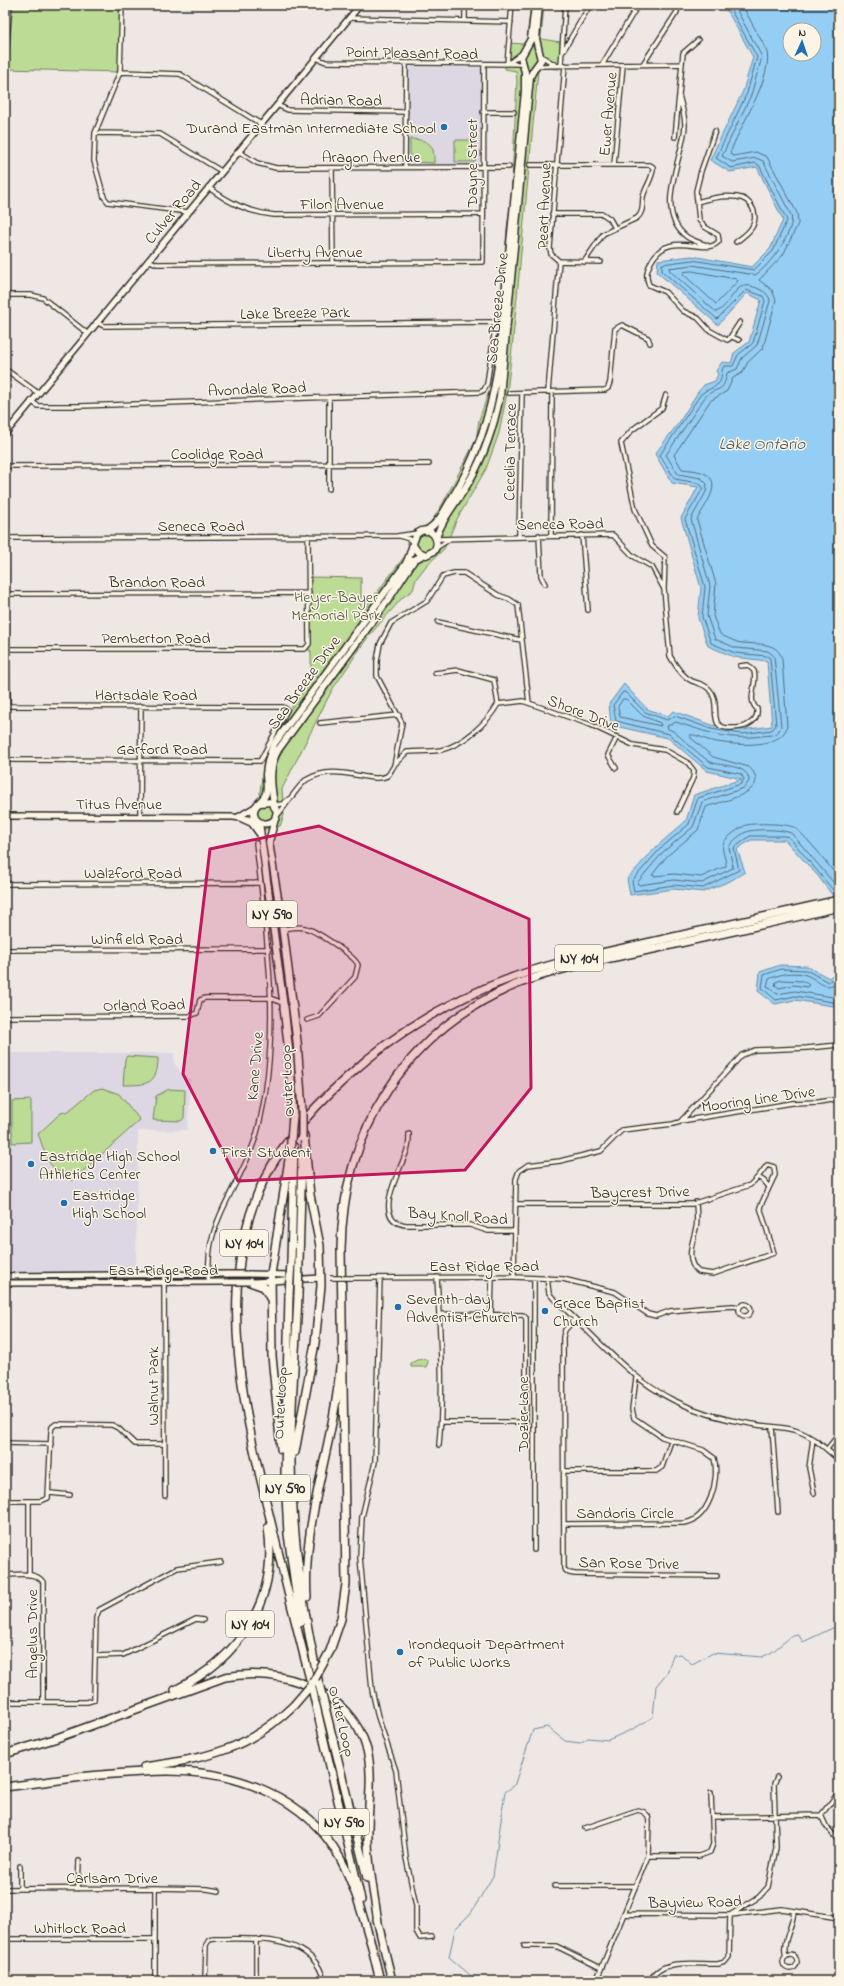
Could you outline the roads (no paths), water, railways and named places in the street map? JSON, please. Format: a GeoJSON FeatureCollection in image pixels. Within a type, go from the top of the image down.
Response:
{"type":"FeatureCollection","features":[{"type":"Feature","properties":{"kind":"highway","name":"NY 104"},"geometry":{"type":"LineString","coordinates":[[5,1787],[189,1761],[216,1754],[236,1746],[260,1733],[294,1705],[312,1684],[330,1651],[341,1618],[346,1584],[342,1228],[345,1193],[352,1166],[370,1120],[401,1072],[435,1036],[456,1019],[486,1000],[514,986],[581,966],[792,914],[839,900]]}},
{"type":"Feature","properties":{"kind":"highway","name":"NY 104"},"geometry":{"type":"LineString","coordinates":[[5,1754],[60,1737],[120,1714],[183,1686],[201,1675],[232,1650],[252,1621],[265,1588],[270,1553],[268,1524],[244,1398],[239,1348],[239,1284],[244,1242],[255,1200],[274,1162],[294,1133],[328,1095],[358,1067],[398,1037],[427,1018],[468,996],[499,982],[566,961],[792,914],[839,907]]}},
{"type":"Feature","properties":{"kind":"highway","name":"Outer Loop"},"geometry":{"type":"LineString","coordinates":[[283,929],[297,1041],[303,1137],[298,1295],[291,1426],[292,1482],[299,1574],[324,1703],[392,1981]]}},
{"type":"Feature","properties":{"kind":"highway","name":"Outer Loop"},"geometry":{"type":"LineString","coordinates":[[284,1007],[290,1057],[293,1116],[284,1439],[286,1501],[294,1584],[314,1698],[380,1981]]}},
{"type":"Feature","properties":{"kind":"highway"},"geometry":{"type":"LineString","coordinates":[[292,1482],[298,1431],[316,1337],[321,1278],[319,1242],[310,1195],[303,1137]]}},
{"type":"Feature","properties":{"kind":"highway"},"geometry":{"type":"LineString","coordinates":[[286,1501],[273,1377],[271,1278],[276,1231],[292,1150]]}},
{"type":"Feature","properties":{"kind":"highway"},"geometry":{"type":"LineString","coordinates":[[250,1278],[265,1288],[270,1295],[271,1303]]}},
{"type":"Feature","properties":{"kind":"highway"},"geometry":{"type":"LineString","coordinates":[[314,1657],[307,1599],[307,1550],[337,1398],[343,1321]]}},
{"type":"Feature","properties":{"kind":"highway"},"geometry":{"type":"LineString","coordinates":[[258,1467],[310,1679]]}},
{"type":"Feature","properties":{"kind":"highway"},"geometry":{"type":"LineString","coordinates":[[120,1714],[215,1680],[243,1674],[264,1674],[292,1679],[316,1689],[333,1700],[347,1713],[355,1724],[364,1741],[368,1754],[370,1775],[368,1852],[378,1922]]}},
{"type":"Feature","properties":{"kind":"highway"},"geometry":{"type":"LineString","coordinates":[[77,1777],[147,1771],[196,1772],[243,1781],[282,1798],[314,1824],[340,1858],[354,1889],[372,1947]]}},
{"type":"Feature","properties":{"kind":"main road","name":"Culver Road"},"geometry":{"type":"LineString","coordinates":[[5,434],[96,322],[360,5]]}},
{"type":"Feature","properties":{"kind":"main road"},"geometry":{"type":"LineString","coordinates":[[535,5],[531,39],[526,49],[521,54],[523,65],[528,68],[537,66],[541,60],[536,36],[539,5]]}},
{"type":"Feature","properties":{"kind":"main road"},"geometry":{"type":"LineString","coordinates":[[526,49],[532,48],[540,54]]}},
{"type":"Feature","properties":{"kind":"main road","name":"Sea Breeze Drive"},"geometry":{"type":"LineString","coordinates":[[423,532],[436,524],[471,463],[485,428],[494,393],[500,350],[526,80],[523,65]]}},
{"type":"Feature","properties":{"kind":"main road","name":"Sea Breeze Drive"},"geometry":{"type":"LineString","coordinates":[[436,538],[442,521],[464,491],[479,464],[499,402],[512,280],[530,77],[537,66]]}},
{"type":"Feature","properties":{"kind":"main road"},"geometry":{"type":"LineString","coordinates":[[423,532],[431,532],[436,538],[436,548],[429,554],[423,554],[417,551],[413,544],[416,535],[423,532]]}},
{"type":"Feature","properties":{"kind":"main road","name":"Sea Breeze Drive"},"geometry":{"type":"LineString","coordinates":[[258,805],[266,793],[268,764],[277,738],[405,565],[412,554],[413,544]]}},
{"type":"Feature","properties":{"kind":"main road","name":"Sea Breeze Drive"},"geometry":{"type":"LineString","coordinates":[[274,805],[270,774],[279,748],[388,600],[414,560],[423,554]]}},
{"type":"Feature","properties":{"kind":"main road"},"geometry":{"type":"LineString","coordinates":[[266,801],[274,805],[277,811],[276,818],[269,824],[258,821],[254,813],[258,805],[266,801]]}},
{"type":"Feature","properties":{"kind":"main road","name":"Titus Avenue"},"geometry":{"type":"LineString","coordinates":[[236,817],[248,813],[258,805]]}},
{"type":"Feature","properties":{"kind":"main road","name":"Titus Avenue"},"geometry":{"type":"LineString","coordinates":[[5,816],[236,817],[258,821]]}},
{"type":"Feature","properties":{"kind":"main road"},"geometry":{"type":"LineString","coordinates":[[236,817],[253,824],[258,830],[259,842]]}},
{"type":"Feature","properties":{"kind":"main road","name":"Outer Loop"},"geometry":{"type":"LineString","coordinates":[[276,818],[270,836],[269,845],[276,878],[283,929]]}},
{"type":"Feature","properties":{"kind":"main road","name":"Outer Loop"},"geometry":{"type":"LineString","coordinates":[[258,821],[259,842],[284,1007]]}},
{"type":"Feature","properties":{"kind":"main road","name":"East Ridge Road"},"geometry":{"type":"LineString","coordinates":[[5,1276],[228,1274],[250,1278]]}},
{"type":"Feature","properties":{"kind":"main road","name":"East Ridge Road"},"geometry":{"type":"LineString","coordinates":[[5,1283],[227,1282],[250,1278],[321,1278]]}},
{"type":"Feature","properties":{"kind":"street"},"geometry":{"type":"LineString","coordinates":[[5,67],[10,5]]}},
{"type":"Feature","properties":{"kind":"street"},"geometry":{"type":"LineString","coordinates":[[122,5],[120,72],[94,132],[94,161],[104,197],[108,202],[188,212]]}},
{"type":"Feature","properties":{"kind":"street"},"geometry":{"type":"LineString","coordinates":[[465,5],[465,21]]}},
{"type":"Feature","properties":{"kind":"street"},"geometry":{"type":"LineString","coordinates":[[508,63],[512,5]]}},
{"type":"Feature","properties":{"kind":"street","name":"Peart Avenue"},"geometry":{"type":"LineString","coordinates":[[551,535],[550,392],[559,261],[553,257],[550,252],[563,65],[561,54],[566,5]]}},
{"type":"Feature","properties":{"kind":"street"},"geometry":{"type":"LineString","coordinates":[[561,54],[590,5]]}},
{"type":"Feature","properties":{"kind":"street"},"geometry":{"type":"LineString","coordinates":[[602,65],[638,5]]}},
{"type":"Feature","properties":{"kind":"street"},"geometry":{"type":"LineString","coordinates":[[643,64],[677,12],[677,5]]}},
{"type":"Feature","properties":{"kind":"street"},"geometry":{"type":"LineString","coordinates":[[349,18],[511,22]]}},
{"type":"Feature","properties":{"kind":"street"},"geometry":{"type":"LineString","coordinates":[[675,137],[683,52],[698,40]]}},
{"type":"Feature","properties":{"kind":"street"},"geometry":{"type":"LineString","coordinates":[[508,63],[521,54]]}},
{"type":"Feature","properties":{"kind":"street"},"geometry":{"type":"LineString","coordinates":[[540,54],[555,64]]}},
{"type":"Feature","properties":{"kind":"street","name":"Point Pleasant Road"},"geometry":{"type":"LineString","coordinates":[[316,58],[326,62],[484,65],[508,63],[523,65]]}},
{"type":"Feature","properties":{"kind":"street"},"geometry":{"type":"LineString","coordinates":[[405,167],[406,64]]}},
{"type":"Feature","properties":{"kind":"street"},"geometry":{"type":"LineString","coordinates":[[537,66],[555,64],[682,64]]}},
{"type":"Feature","properties":{"kind":"street","name":"Dayne Street"},"geometry":{"type":"LineString","coordinates":[[483,262],[482,167],[484,65]]}},
{"type":"Feature","properties":{"kind":"street","name":"Ewer Avenue"},"geometry":{"type":"LineString","coordinates":[[614,165],[623,65]]}},
{"type":"Feature","properties":{"kind":"street"},"geometry":{"type":"LineString","coordinates":[[120,72],[180,74],[261,124]]}},
{"type":"Feature","properties":{"kind":"street"},"geometry":{"type":"LineString","coordinates":[[679,95],[685,125],[671,189],[671,207],[681,232],[688,238],[707,245]]}},
{"type":"Feature","properties":{"kind":"street","name":"Adrian Road"},"geometry":{"type":"LineString","coordinates":[[277,105],[288,110],[406,112]]}},
{"type":"Feature","properties":{"kind":"street"},"geometry":{"type":"LineString","coordinates":[[483,112],[514,112]]}},
{"type":"Feature","properties":{"kind":"street"},"geometry":{"type":"LineString","coordinates":[[715,131],[697,186],[697,202],[698,218],[701,223],[716,233],[719,238],[717,244],[707,245],[704,247],[681,243],[665,248],[655,255],[646,273],[646,278],[649,285],[665,292],[682,311],[698,318],[709,330],[727,340],[732,337],[740,322]]}},
{"type":"Feature","properties":{"kind":"street"},"geometry":{"type":"LineString","coordinates":[[94,132],[160,134],[221,171]]}},
{"type":"Feature","properties":{"kind":"street","name":"Aragon Avenue"},"geometry":{"type":"LineString","coordinates":[[238,151],[257,163],[272,168],[509,167]]}},
{"type":"Feature","properties":{"kind":"street"},"geometry":{"type":"LineString","coordinates":[[530,165],[650,165],[653,167],[653,172],[644,195],[641,214],[637,218],[603,234],[584,262]]}},
{"type":"Feature","properties":{"kind":"street"},"geometry":{"type":"LineString","coordinates":[[332,168],[334,263]]}},
{"type":"Feature","properties":{"kind":"street","name":"Filon Avenue"},"geometry":{"type":"LineString","coordinates":[[208,187],[232,203],[255,212],[278,215],[482,214]]}},
{"type":"Feature","properties":{"kind":"street"},"geometry":{"type":"LineString","coordinates":[[697,202],[710,198],[732,196],[743,198],[750,203],[754,212],[754,223],[749,231],[736,242]]}},
{"type":"Feature","properties":{"kind":"street"},"geometry":{"type":"LineString","coordinates":[[552,214],[603,214],[610,219],[615,228]]}},
{"type":"Feature","properties":{"kind":"street","name":"Liberty Avenue"},"geometry":{"type":"LineString","coordinates":[[148,260],[157,264],[483,262]]}},
{"type":"Feature","properties":{"kind":"street"},"geometry":{"type":"LineString","coordinates":[[559,261],[601,262]]}},
{"type":"Feature","properties":{"kind":"street"},"geometry":{"type":"LineString","coordinates":[[5,295],[31,295],[43,298],[87,333]]}},
{"type":"Feature","properties":{"kind":"street","name":"Lake Breeze Park"},"geometry":{"type":"LineString","coordinates":[[96,322],[104,326],[494,323],[495,328],[487,384],[484,390]]}},
{"type":"Feature","properties":{"kind":"street"},"geometry":{"type":"LineString","coordinates":[[508,393],[608,388],[610,382],[613,335],[615,329],[622,324],[648,338],[650,343]]}},
{"type":"Feature","properties":{"kind":"street"},"geometry":{"type":"LineString","coordinates":[[732,337],[739,340]]}},
{"type":"Feature","properties":{"kind":"street"},"geometry":{"type":"LineString","coordinates":[[5,370],[38,393]]}},
{"type":"Feature","properties":{"kind":"street","name":"Avondale Road"},"geometry":{"type":"LineString","coordinates":[[31,401],[38,406],[64,406],[475,393],[484,390]]}},
{"type":"Feature","properties":{"kind":"street","name":"Cecelia Terrace"},"geometry":{"type":"LineString","coordinates":[[519,536],[522,393]]}},
{"type":"Feature","properties":{"kind":"street"},"geometry":{"type":"LineString","coordinates":[[664,589],[665,557],[652,546],[635,509],[621,443],[632,430],[662,408],[666,395]]}},
{"type":"Feature","properties":{"kind":"street"},"geometry":{"type":"LineString","coordinates":[[329,397],[329,488]]}},
{"type":"Feature","properties":{"kind":"street","name":"Coolidge Road"},"geometry":{"type":"LineString","coordinates":[[5,466],[428,464]]}},
{"type":"Feature","properties":{"kind":"street","name":"Seneca Road"},"geometry":{"type":"LineString","coordinates":[[5,538],[397,536],[423,532]]}},
{"type":"Feature","properties":{"kind":"street"},"geometry":{"type":"LineString","coordinates":[[538,535],[541,576],[545,584]]}},
{"type":"Feature","properties":{"kind":"street","name":"Seneca Road"},"geometry":{"type":"LineString","coordinates":[[436,538],[538,535],[613,535],[633,556],[652,567],[664,589],[670,656],[674,664],[686,676],[692,681],[704,685],[713,694],[716,702],[716,721],[720,726],[726,728],[739,728],[748,725],[757,715],[757,709],[752,704],[751,699],[754,687],[754,671],[748,665],[740,666]]}},
{"type":"Feature","properties":{"kind":"street"},"geometry":{"type":"LineString","coordinates":[[582,535],[588,610]]}},
{"type":"Feature","properties":{"kind":"street"},"geometry":{"type":"LineString","coordinates":[[308,536],[309,593]]}},
{"type":"Feature","properties":{"kind":"street","name":"Seneca Road"},"geometry":{"type":"LineString","coordinates":[[397,536],[408,539],[413,544]]}},
{"type":"Feature","properties":{"kind":"street"},"geometry":{"type":"LineString","coordinates":[[5,538],[7,706]]}},
{"type":"Feature","properties":{"kind":"street"},"geometry":{"type":"LineString","coordinates":[[436,548],[451,538]]}},
{"type":"Feature","properties":{"kind":"street"},"geometry":{"type":"LineString","coordinates":[[394,766],[402,723],[378,676],[377,661],[380,644],[391,624],[426,601],[443,576],[454,572],[464,573],[498,595],[509,599],[518,605],[529,703]]}},
{"type":"Feature","properties":{"kind":"street","name":"Brandon Road"},"geometry":{"type":"LineString","coordinates":[[6,594],[309,593]]}},
{"type":"Feature","properties":{"kind":"street","name":"Pemberton Road"},"geometry":{"type":"LineString","coordinates":[[6,649],[307,649],[309,644],[309,593]]}},
{"type":"Feature","properties":{"kind":"street"},"geometry":{"type":"LineString","coordinates":[[438,622],[521,640]]}},
{"type":"Feature","properties":{"kind":"street"},"geometry":{"type":"LineString","coordinates":[[276,818],[302,783],[321,774],[338,772],[381,777],[388,775],[407,752],[440,750],[458,742],[488,718],[498,704],[494,680],[458,670],[435,673]]}},
{"type":"Feature","properties":{"kind":"street","name":"Shore Drive"},"geometry":{"type":"LineString","coordinates":[[498,704],[523,701],[591,725],[633,745],[665,750],[691,766],[694,771],[693,778],[677,812]]}},
{"type":"Feature","properties":{"kind":"street","name":"Hartsdale Road"},"geometry":{"type":"LineString","coordinates":[[7,706],[286,708]]}},
{"type":"Feature","properties":{"kind":"street"},"geometry":{"type":"LineString","coordinates":[[140,816],[141,706]]}},
{"type":"Feature","properties":{"kind":"street","name":"Garford Road"},"geometry":{"type":"LineString","coordinates":[[5,760],[260,761],[286,712],[286,708]]}},
{"type":"Feature","properties":{"kind":"street"},"geometry":{"type":"LineString","coordinates":[[320,723],[399,715]]}},
{"type":"Feature","properties":{"kind":"street"},"geometry":{"type":"LineString","coordinates":[[616,768],[608,755],[617,737]]}},
{"type":"Feature","properties":{"kind":"street"},"geometry":{"type":"LineString","coordinates":[[274,805],[286,802],[293,796]]}},
{"type":"Feature","properties":{"kind":"street","name":"Kane Drive"},"geometry":{"type":"LineString","coordinates":[[208,1282],[211,1241],[252,1150],[262,1110],[269,1060],[271,998],[259,842]]}},
{"type":"Feature","properties":{"kind":"street","name":"Walzford Road"},"geometry":{"type":"LineString","coordinates":[[5,884],[261,883]]}},
{"type":"Feature","properties":{"kind":"street"},"geometry":{"type":"LineString","coordinates":[[283,929],[298,927],[308,929],[352,957],[358,965],[355,977],[334,1000],[319,1016],[307,1020]]}},
{"type":"Feature","properties":{"kind":"street","name":"Winfield Road"},"geometry":{"type":"LineString","coordinates":[[5,950],[268,949]]}},
{"type":"Feature","properties":{"kind":"street"},"geometry":{"type":"LineString","coordinates":[[271,998],[279,994],[281,987]]}},
{"type":"Feature","properties":{"kind":"street","name":"Orland Road"},"geometry":{"type":"LineString","coordinates":[[5,1017],[190,1016],[197,1013],[200,1000],[205,998],[271,998]]}},
{"type":"Feature","properties":{"kind":"street"},"geometry":{"type":"LineString","coordinates":[[271,998],[280,1001],[284,1007]]}},
{"type":"Feature","properties":{"kind":"street"},"geometry":{"type":"LineString","coordinates":[[680,1122],[742,1055],[755,1050],[839,1045]]}},
{"type":"Feature","properties":{"kind":"street","name":"Mooring Line Drive"},"geometry":{"type":"LineString","coordinates":[[514,1277],[517,1175],[524,1166],[560,1161],[601,1151],[622,1130],[673,1124],[792,1102],[819,1102],[831,1100],[839,1102]]}},
{"type":"Feature","properties":{"kind":"street","name":"Bay Knoll Road"},"geometry":{"type":"LineString","coordinates":[[409,1134],[408,1147],[397,1171],[390,1204],[391,1214],[396,1222],[406,1225],[470,1225],[488,1231],[515,1231]]}},
{"type":"Feature","properties":{"kind":"street","name":"Baycrest Drive"},"geometry":{"type":"LineString","coordinates":[[516,1204],[692,1204],[750,1185],[767,1165],[774,1167],[776,1172],[769,1187]]}},
{"type":"Feature","properties":{"kind":"street"},"geometry":{"type":"LineString","coordinates":[[696,1202],[696,1227],[691,1241],[692,1262],[694,1268],[698,1272],[713,1274],[774,1253],[760,1207],[769,1187],[758,1177]]}},
{"type":"Feature","properties":{"kind":"street","name":"Walnut Park"},"geometry":{"type":"LineString","coordinates":[[164,1275],[165,1496]]}},
{"type":"Feature","properties":{"kind":"street"},"geometry":{"type":"LineString","coordinates":[[437,1277],[441,1422],[439,1445]]}},
{"type":"Feature","properties":{"kind":"street"},"geometry":{"type":"LineString","coordinates":[[491,1315],[492,1277]]}},
{"type":"Feature","properties":{"kind":"street","name":"East Ridge Road"},"geometry":{"type":"LineString","coordinates":[[321,1278],[547,1278],[569,1280],[615,1292],[648,1314],[656,1316],[670,1311],[733,1306],[740,1307]]}},
{"type":"Feature","properties":{"kind":"street"},"geometry":{"type":"LineString","coordinates":[[380,1278],[375,1462],[362,1517],[360,1557],[367,1624],[370,1676],[378,1717],[396,1771],[405,1851],[416,1906],[416,1931],[420,1938],[432,1937]]}},
{"type":"Feature","properties":{"kind":"street","name":"Dozier Lane"},"geometry":{"type":"LineString","coordinates":[[534,1278],[534,1550]]}},
{"type":"Feature","properties":{"kind":"street"},"geometry":{"type":"LineString","coordinates":[[547,1278],[549,1293],[553,1298],[636,1378],[684,1405],[740,1422],[796,1430],[813,1439],[839,1460]]}},
{"type":"Feature","properties":{"kind":"street"},"geometry":{"type":"LineString","coordinates":[[439,1314],[523,1315],[526,1318],[526,1422],[441,1422]]}},
{"type":"Feature","properties":{"kind":"street","name":"Sandoris Circle"},"geometry":{"type":"LineString","coordinates":[[575,1319],[565,1330],[563,1337],[564,1524],[689,1523],[703,1512],[710,1498],[715,1474],[714,1458],[703,1450],[671,1441],[649,1428],[633,1415],[636,1378]]}},
{"type":"Feature","properties":{"kind":"street"},"geometry":{"type":"LineString","coordinates":[[5,1501],[44,1500],[48,1498],[50,1493],[50,1444],[52,1427],[60,1424],[114,1425],[135,1444],[164,1444]]}},
{"type":"Feature","properties":{"kind":"street"},"geometry":{"type":"LineString","coordinates":[[772,1427],[778,1512]]}},
{"type":"Feature","properties":{"kind":"street"},"geometry":{"type":"LineString","coordinates":[[827,1450],[839,1434]]}},
{"type":"Feature","properties":{"kind":"street"},"geometry":{"type":"LineString","coordinates":[[813,1439],[809,1468],[814,1492]]}},
{"type":"Feature","properties":{"kind":"street"},"geometry":{"type":"LineString","coordinates":[[564,1471],[656,1471],[662,1467],[671,1441]]}},
{"type":"Feature","properties":{"kind":"street"},"geometry":{"type":"LineString","coordinates":[[5,1444],[50,1444]]}},
{"type":"Feature","properties":{"kind":"street"},"geometry":{"type":"LineString","coordinates":[[50,1493],[70,1495]]}},
{"type":"Feature","properties":{"kind":"street"},"geometry":{"type":"LineString","coordinates":[[29,1501],[29,1575]]}},
{"type":"Feature","properties":{"kind":"street","name":"San Rose Drive"},"geometry":{"type":"LineString","coordinates":[[564,1524],[564,1566],[569,1573],[717,1576]]}},
{"type":"Feature","properties":{"kind":"street"},"geometry":{"type":"LineString","coordinates":[[5,1702],[90,1702],[94,1700],[96,1618],[99,1610],[177,1568],[221,1562]]}},
{"type":"Feature","properties":{"kind":"street","name":"Angelus Drive"},"geometry":{"type":"LineString","coordinates":[[5,1575],[29,1575],[40,1578],[44,1585],[43,1702]]}},
{"type":"Feature","properties":{"kind":"street"},"geometry":{"type":"LineString","coordinates":[[96,1656],[124,1655],[196,1619],[203,1620]]}},
{"type":"Feature","properties":{"kind":"street"},"geometry":{"type":"LineString","coordinates":[[650,1981],[659,1969],[667,1965],[718,1964],[725,1962],[730,1954],[730,1915],[759,1897],[768,1887],[776,1848],[774,1784],[777,1777]]}},
{"type":"Feature","properties":{"kind":"street"},"geometry":{"type":"LineString","coordinates":[[821,1815],[839,1792]]}},
{"type":"Feature","properties":{"kind":"street"},"geometry":{"type":"LineString","coordinates":[[648,1856],[700,1856],[710,1852],[713,1844],[711,1793]]}},
{"type":"Feature","properties":{"kind":"street"},"geometry":{"type":"LineString","coordinates":[[585,1828],[635,1810],[641,1810],[646,1814],[648,1819],[648,1856],[596,1981]]}},
{"type":"Feature","properties":{"kind":"street"},"geometry":{"type":"LineString","coordinates":[[712,1818],[775,1815],[821,1815]]}},
{"type":"Feature","properties":{"kind":"street"},"geometry":{"type":"LineString","coordinates":[[821,1815],[826,1826],[836,1838]]}},
{"type":"Feature","properties":{"kind":"street"},"geometry":{"type":"LineString","coordinates":[[78,1889],[79,1861]]}},
{"type":"Feature","properties":{"kind":"street"},"geometry":{"type":"LineString","coordinates":[[20,1866],[20,1888]]}},
{"type":"Feature","properties":{"kind":"street"},"geometry":{"type":"LineString","coordinates":[[554,1886],[635,1886]]}},
{"type":"Feature","properties":{"kind":"street"},"geometry":{"type":"LineString","coordinates":[[155,1888],[155,1981]]}},
{"type":"Feature","properties":{"kind":"street","name":"Carlsam Drive"},"geometry":{"type":"LineString","coordinates":[[5,1889],[155,1888],[207,1889],[219,1891]]}},
{"type":"Feature","properties":{"kind":"street","name":"Bayview Road"},"geometry":{"type":"LineString","coordinates":[[624,1914],[730,1915],[782,1909],[839,1918]]}},
{"type":"Feature","properties":{"kind":"street"},"geometry":{"type":"LineString","coordinates":[[786,1957],[784,1949],[793,1921],[794,1911]]}},
{"type":"Feature","properties":{"kind":"street","name":"Whitlock Road"},"geometry":{"type":"LineString","coordinates":[[5,1939],[155,1939]]}},
{"type":"Feature","properties":{"kind":"street"},"geometry":{"type":"LineString","coordinates":[[205,1981],[205,1948],[209,1940],[214,1939],[256,1939],[282,1943],[308,1954],[319,1966],[324,1981]]}},
{"type":"Feature","properties":{"kind":"street"},"geometry":{"type":"LineString","coordinates":[[256,1939],[256,1981]]}},
{"type":"Feature","properties":{"kind":"street"},"geometry":{"type":"LineString","coordinates":[[524,1946],[556,1946],[601,1968]]}},
{"type":"Feature","properties":{"kind":"water","name":"Lake Ontario"},"geometry":{"type":"Polygon","coordinates":[[[724,5],[839,5],[839,904],[818,876],[785,840],[751,840],[737,849],[745,872],[730,881],[703,892],[674,889],[630,895],[627,879],[657,846],[686,821],[694,795],[742,779],[707,771],[668,738],[611,725],[609,704],[624,684],[647,709],[668,716],[673,711],[712,725],[742,730],[772,726],[767,661],[734,657],[708,646],[698,618],[701,588],[681,518],[698,487],[672,483],[655,454],[680,421],[698,392],[704,385],[715,381],[718,374],[716,371],[722,362],[731,363],[734,353],[749,342],[761,300],[747,293],[718,325],[657,272],[658,260],[692,256],[752,267],[770,249],[783,220],[757,167],[730,172],[710,160],[743,91],[753,57],[724,5]]]}},
{"type":"Feature","properties":{"kind":"water"},"geometry":{"type":"Polygon","coordinates":[[[780,965],[807,966],[829,978],[839,969],[839,1007],[795,1000],[775,1004],[758,991],[760,972],[780,965]]]}},
{"type":"Feature","properties":{"kind":"waterway"},"geometry":{"type":"LineString","coordinates":[[477,1981],[449,1957],[455,1929],[471,1913],[493,1876],[505,1792],[514,1786],[533,1730],[547,1727],[565,1741],[580,1743],[588,1738],[608,1740],[635,1728],[653,1717],[656,1686],[667,1673],[673,1655],[681,1654],[692,1664],[713,1653],[762,1657],[772,1652],[793,1635],[798,1634],[803,1642],[839,1625]]}},
{"type":"Feature","properties":{"kind":"place","name":"Durand Eastman Intermediate School"},"geometry":{"type":"Point","coordinates":[444,127]}},
{"type":"Feature","properties":{"kind":"place","name":"First Student"},"geometry":{"type":"Point","coordinates":[213,1151]}},
{"type":"Feature","properties":{"kind":"place","name":"Eastridge High School Athletics Center"},"geometry":{"type":"Point","coordinates":[31,1164]}},
{"type":"Feature","properties":{"kind":"place","name":"Eastridge High School"},"geometry":{"type":"Point","coordinates":[64,1203]}},
{"type":"Feature","properties":{"kind":"place","name":"Seventh-day Adventist Church"},"geometry":{"type":"Point","coordinates":[398,1307]}},
{"type":"Feature","properties":{"kind":"place","name":"Grace Baptist Church"},"geometry":{"type":"Point","coordinates":[545,1311]}},
{"type":"Feature","properties":{"kind":"place","name":"Irondequoit Department of Public Works"},"geometry":{"type":"Point","coordinates":[400,1652]}},
{"type":"Feature","properties":{"kind":"park label","name":"Heyer-Bayer Memorial Park"},"geometry":{"type":"Point","coordinates":[336,605]}}]}
